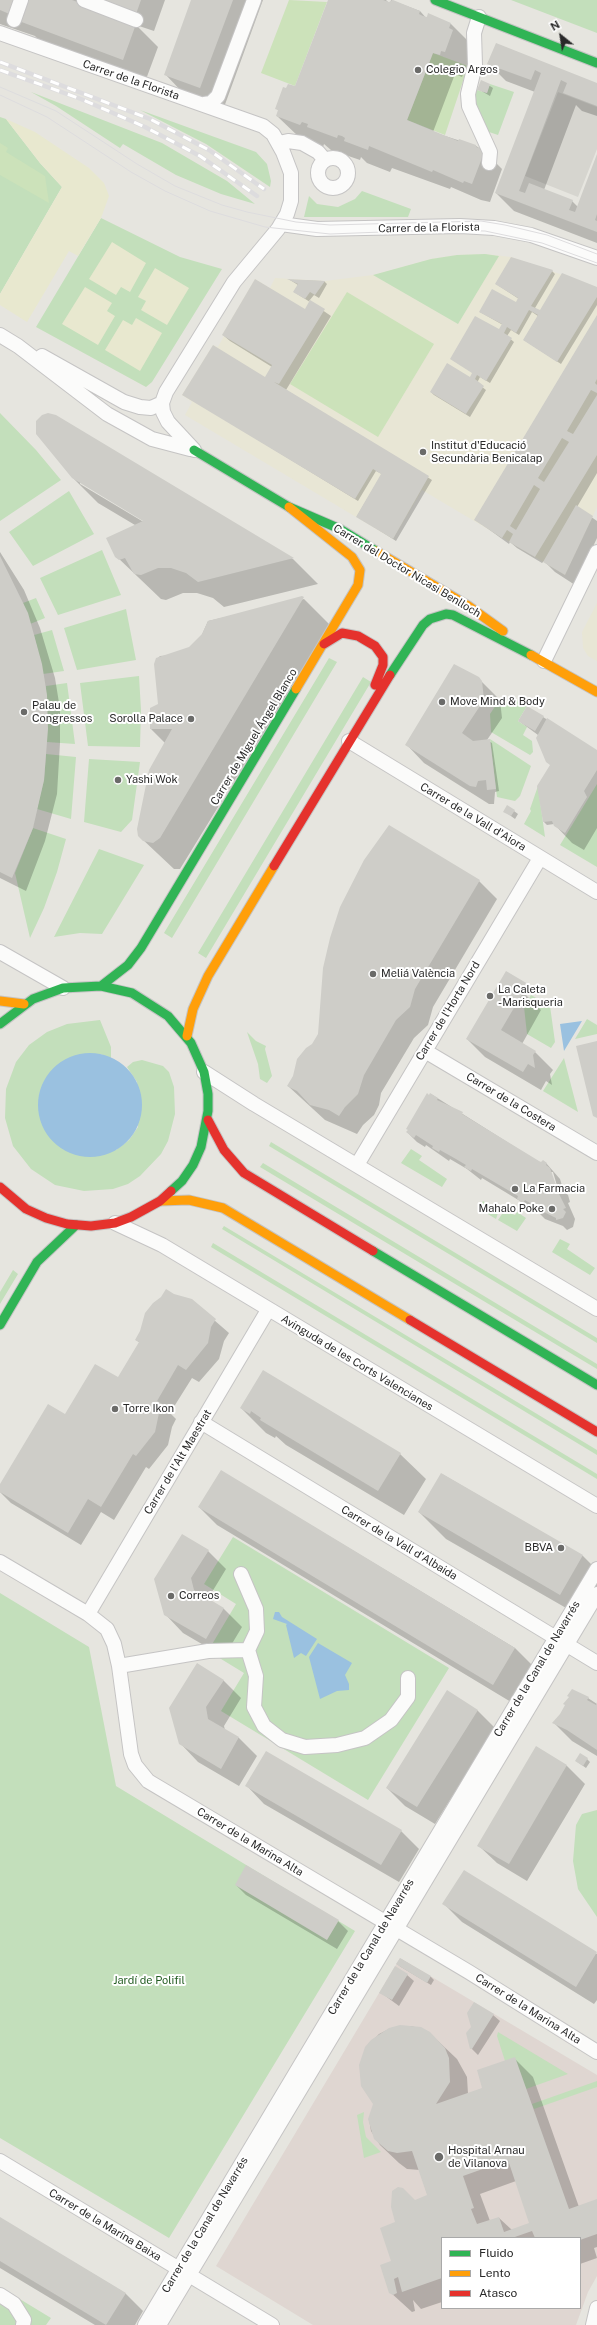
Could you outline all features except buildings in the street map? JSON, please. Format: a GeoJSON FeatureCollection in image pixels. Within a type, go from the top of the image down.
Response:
{"type":"FeatureCollection","features":[{"type":"Feature","properties":{"kind":"main road"},"geometry":{"type":"LineString","coordinates":[[435,0],[466,6],[480,17],[597,63]]}},
{"type":"Feature","properties":{"kind":"main road","name":"Carrer del Doctor Nicasi Benlloch"},"geometry":{"type":"LineString","coordinates":[[194,450],[289,507],[340,529],[467,605],[544,661]]}},
{"type":"Feature","properties":{"kind":"main road","name":"Carrer de Miguel Ángel Blanco"},"geometry":{"type":"LineString","coordinates":[[101,986],[128,965],[141,948],[358,585],[360,570],[352,557],[289,507]]}},
{"type":"Feature","properties":{"kind":"main road","name":"Carrer del Doctor Nicasi Benlloch"},"geometry":{"type":"LineString","coordinates":[[367,711],[423,625],[430,619],[446,614],[453,615],[544,661],[597,692]]}},
{"type":"Feature","properties":{"kind":"main road"},"geometry":{"type":"LineString","coordinates":[[186,1036],[193,1009],[205,981],[367,711],[368,697],[382,671],[383,657],[375,646],[352,634],[342,633],[334,636],[324,644]]}},
{"type":"Feature","properties":{"kind":"main road"},"geometry":{"type":"LineString","coordinates":[[0,1024],[24,1004],[47,993],[62,988],[101,986],[132,993],[152,1004],[168,1016],[186,1036],[204,1072],[208,1094],[208,1120],[201,1148],[193,1165],[182,1181],[160,1201],[131,1218],[115,1223],[91,1226],[76,1225],[46,1218],[26,1209],[0,1187]]}},
{"type":"Feature","properties":{"kind":"main road"},"geometry":{"type":"LineString","coordinates":[[0,1001],[24,1004]]}},
{"type":"Feature","properties":{"kind":"main road"},"geometry":{"type":"LineString","coordinates":[[208,1120],[224,1150],[244,1173],[597,1385]]}},
{"type":"Feature","properties":{"kind":"main road"},"geometry":{"type":"LineString","coordinates":[[160,1201],[189,1200],[224,1208],[597,1432]]}},
{"type":"Feature","properties":{"kind":"main road"},"geometry":{"type":"LineString","coordinates":[[0,1325],[37,1262],[76,1225]]}},
{"type":"Feature","properties":{"kind":"street"},"geometry":{"type":"LineString","coordinates":[[14,20],[21,0]]}},
{"type":"Feature","properties":{"kind":"street"},"geometry":{"type":"LineString","coordinates":[[84,0],[136,20]]}},
{"type":"Feature","properties":{"kind":"street"},"geometry":{"type":"LineString","coordinates":[[204,104],[211,103],[218,96],[254,0]]}},
{"type":"Feature","properties":{"kind":"street"},"geometry":{"type":"LineString","coordinates":[[480,17],[474,33],[475,65],[468,94],[469,106],[490,152],[489,163]]}},
{"type":"Feature","properties":{"kind":"street","name":"Carrer de la Florista"},"geometry":{"type":"LineString","coordinates":[[0,33],[137,83],[204,104],[263,126],[279,143],[288,163],[292,188],[287,214],[269,240],[234,282],[166,392],[162,403]]}},
{"type":"Feature","properties":{"kind":"street"},"geometry":{"type":"LineString","coordinates":[[279,143],[288,141],[302,144],[318,152],[325,160]]}},
{"type":"Feature","properties":{"kind":"street","name":"Carrer de la Florista"},"geometry":{"type":"LineString","coordinates":[[281,224],[330,229],[453,226],[494,228],[531,235],[597,258]]}},
{"type":"Feature","properties":{"kind":"street","name":"Carrer del Doctor Nicasi Benlloch"},"geometry":{"type":"LineString","coordinates":[[0,335],[18,346],[107,414],[152,439],[174,443],[194,450]]}},
{"type":"Feature","properties":{"kind":"street","name":"Carrer del Doctor Nicasi Benlloch"},"geometry":{"type":"LineString","coordinates":[[18,346],[48,358],[124,402],[140,407],[151,408],[162,403]]}},
{"type":"Feature","properties":{"kind":"street"},"geometry":{"type":"LineString","coordinates":[[162,403],[163,412],[168,422],[194,450]]}},
{"type":"Feature","properties":{"kind":"street"},"geometry":{"type":"LineString","coordinates":[[544,661],[597,552]]}},
{"type":"Feature","properties":{"kind":"street","name":"Carrer de la Vall d'Aiora"},"geometry":{"type":"LineString","coordinates":[[349,741],[597,892]]}},
{"type":"Feature","properties":{"kind":"street","name":"Carrer de l'Horta Nord"},"geometry":{"type":"LineString","coordinates":[[356,1165],[540,858]]}},
{"type":"Feature","properties":{"kind":"street"},"geometry":{"type":"LineString","coordinates":[[0,952],[62,988]]}},
{"type":"Feature","properties":{"kind":"street","name":"Carrer de la Costera"},"geometry":{"type":"LineString","coordinates":[[425,1051],[597,1153]]}},
{"type":"Feature","properties":{"kind":"street"},"geometry":{"type":"LineString","coordinates":[[204,1072],[597,1309]]}},
{"type":"Feature","properties":{"kind":"street","name":"Avinguda de les Corts Valencianes"},"geometry":{"type":"LineString","coordinates":[[115,1223],[162,1245],[268,1310],[597,1506]]}},
{"type":"Feature","properties":{"kind":"street","name":"Carrer de l'Alt Maestrat"},"geometry":{"type":"LineString","coordinates":[[88,1614],[268,1310]]}},
{"type":"Feature","properties":{"kind":"street","name":"Carrer de la Vall d'Albaida"},"geometry":{"type":"LineString","coordinates":[[201,1422],[597,1663]]}},
{"type":"Feature","properties":{"kind":"street","name":"Carrer de la Marina Alta"},"geometry":{"type":"LineString","coordinates":[[0,1562],[88,1614],[111,1634],[119,1666],[131,1754],[135,1765],[148,1781],[391,1925],[597,2052]]}},
{"type":"Feature","properties":{"kind":"street","name":"Carrer de la Canal de Navarrés"},"geometry":{"type":"LineString","coordinates":[[145,2325],[184,2272],[561,1641],[597,1569]]}},
{"type":"Feature","properties":{"kind":"street"},"geometry":{"type":"LineString","coordinates":[[241,1574],[256,1609],[257,1631],[248,1650],[256,1676],[254,1707],[264,1726],[282,1740],[305,1746],[337,1745],[365,1738],[392,1720],[408,1697],[408,1678]]}},
{"type":"Feature","properties":{"kind":"street","name":"Carrer de la Canal de Navarrés"},"geometry":{"type":"LineString","coordinates":[[561,1641],[597,1594]]}},
{"type":"Feature","properties":{"kind":"street"},"geometry":{"type":"LineString","coordinates":[[119,1666],[208,1652],[248,1650]]}},
{"type":"Feature","properties":{"kind":"street","name":"Carrer de la Marina Baixa"},"geometry":{"type":"LineString","coordinates":[[0,2161],[272,2325]]}},
{"type":"Feature","properties":{"kind":"street","name":"Carrer de la Canal de Navarrés"},"geometry":{"type":"LineString","coordinates":[[159,2325],[184,2272]]}},
{"type":"Feature","properties":{"kind":"street"},"geometry":{"type":"LineString","coordinates":[[0,2295],[14,2304],[24,2320],[23,2325]]}},
{"type":"Feature","properties":{"kind":"street"},"geometry":{"type":"LineString","coordinates":[[593,2325],[597,2308]]}},
{"type":"Feature","properties":{"kind":"shaded area"},"geometry":{"type":"Polygon","coordinates":[[[558,92],[597,107],[597,149],[578,197],[525,176],[558,92]]]}},
{"type":"Feature","properties":{"kind":"shaded area","name":"Institut d'Educació Secundària Benicalap"},"geometry":{"type":"Polygon","coordinates":[[[485,254],[511,257],[597,287],[597,507],[565,575],[422,490],[393,539],[185,415],[192,402],[182,395],[213,345],[218,347],[224,336],[222,335],[255,279],[270,288],[275,278],[325,281],[373,275],[431,259],[457,255],[485,254]]]}},
{"type":"Feature","properties":{"kind":"shaded area"},"geometry":{"type":"Polygon","coordinates":[[[597,603],[597,661],[588,656],[583,648],[582,632],[597,603]]]}},
{"type":"Feature","properties":{"kind":"shaded area","name":"Hospital Arnau de Vilanova"},"geometry":{"type":"Polygon","coordinates":[[[400,1958],[597,2075],[597,2276],[588,2292],[576,2325],[313,2325],[216,2266],[400,1958]]]}},
{"type":"Feature","properties":{"kind":"green space"},"geometry":{"type":"Polygon","coordinates":[[[289,0],[327,2],[295,86],[261,73],[289,0]]]}},
{"type":"Feature","properties":{"kind":"green space"},"geometry":{"type":"Polygon","coordinates":[[[511,0],[597,0],[597,33],[511,0]]]}},
{"type":"Feature","properties":{"kind":"green space"},"geometry":{"type":"Polygon","coordinates":[[[433,53],[468,66],[445,135],[407,120],[433,53]]]}},
{"type":"Feature","properties":{"kind":"green space"},"geometry":{"type":"Polygon","coordinates":[[[490,84],[514,92],[498,135],[486,131],[472,100],[477,90],[487,93],[490,84]]]}},
{"type":"Feature","properties":{"kind":"green space"},"geometry":{"type":"Polygon","coordinates":[[[31,92],[162,143],[227,181],[255,204],[221,194],[176,175],[123,144],[120,148],[56,106],[31,92]]]}},
{"type":"Feature","properties":{"kind":"green space"},"geometry":{"type":"Polygon","coordinates":[[[140,110],[256,152],[267,164],[271,181],[270,187],[206,144],[140,110]]]}},
{"type":"Feature","properties":{"kind":"green space"},"geometry":{"type":"Polygon","coordinates":[[[0,117],[6,119],[40,163],[62,187],[0,294],[0,117]]]}},
{"type":"Feature","properties":{"kind":"green space"},"geometry":{"type":"Polygon","coordinates":[[[0,143],[8,148],[6,152],[45,176],[49,203],[0,175],[0,143]]]}},
{"type":"Feature","properties":{"kind":"green space"},"geometry":{"type":"Polygon","coordinates":[[[362,191],[411,209],[408,217],[304,217],[309,196],[317,204],[338,207],[355,199],[362,191]]]}},
{"type":"Feature","properties":{"kind":"green space"},"geometry":{"type":"Polygon","coordinates":[[[101,218],[180,257],[222,269],[152,382],[146,387],[36,327],[101,218]]]}},
{"type":"Feature","properties":{"kind":"green space"},"geometry":{"type":"Polygon","coordinates":[[[485,254],[499,256],[458,324],[373,275],[431,259],[457,255],[485,254]]]}},
{"type":"Feature","properties":{"kind":"green space"},"geometry":{"type":"Polygon","coordinates":[[[347,292],[434,344],[378,437],[290,384],[347,292]]]}},
{"type":"Feature","properties":{"kind":"green space"},"geometry":{"type":"Polygon","coordinates":[[[0,413],[36,450],[61,480],[0,521],[0,413]]]}},
{"type":"Feature","properties":{"kind":"green space"},"geometry":{"type":"Polygon","coordinates":[[[69,491],[94,534],[33,566],[9,532],[69,491]]]}},
{"type":"Feature","properties":{"kind":"green space"},"geometry":{"type":"Polygon","coordinates":[[[102,550],[121,595],[58,615],[40,578],[102,550]]]}},
{"type":"Feature","properties":{"kind":"green space"},"geometry":{"type":"Polygon","coordinates":[[[36,598],[45,618],[30,624],[23,603],[36,598]]]}},
{"type":"Feature","properties":{"kind":"green space"},"geometry":{"type":"Polygon","coordinates":[[[126,609],[136,660],[77,670],[64,628],[126,609]]]}},
{"type":"Feature","properties":{"kind":"green space"},"geometry":{"type":"Polygon","coordinates":[[[52,630],[64,671],[43,674],[34,635],[52,630]]]}},
{"type":"Feature","properties":{"kind":"green space"},"geometry":{"type":"Polygon","coordinates":[[[329,658],[337,662],[172,938],[164,933],[329,658]]]}},
{"type":"Feature","properties":{"kind":"green space"},"geometry":{"type":"Polygon","coordinates":[[[139,676],[141,710],[140,747],[88,746],[80,683],[139,676]]]}},
{"type":"Feature","properties":{"kind":"green space"},"geometry":{"type":"Polygon","coordinates":[[[363,677],[371,682],[206,958],[198,953],[363,677]]]}},
{"type":"Feature","properties":{"kind":"green space"},"geometry":{"type":"Polygon","coordinates":[[[67,683],[75,744],[47,742],[46,686],[67,683]]]}},
{"type":"Feature","properties":{"kind":"green space"},"geometry":{"type":"Polygon","coordinates":[[[511,696],[527,706],[518,721],[527,727],[523,735],[532,741],[533,752],[530,755],[491,732],[490,714],[498,702],[505,703],[511,696]]]}},
{"type":"Feature","properties":{"kind":"green space"},"geometry":{"type":"Polygon","coordinates":[[[490,739],[531,766],[520,796],[515,801],[497,797],[490,739]]]}},
{"type":"Feature","properties":{"kind":"green space"},"geometry":{"type":"Polygon","coordinates":[[[46,754],[76,757],[71,819],[37,809],[44,780],[46,754]]]}},
{"type":"Feature","properties":{"kind":"green space"},"geometry":{"type":"Polygon","coordinates":[[[89,759],[140,762],[132,820],[121,832],[84,822],[89,759]]]}},
{"type":"Feature","properties":{"kind":"green space"},"geometry":{"type":"Polygon","coordinates":[[[597,784],[597,867],[560,845],[597,784]]]}},
{"type":"Feature","properties":{"kind":"green space"},"geometry":{"type":"Polygon","coordinates":[[[538,786],[545,837],[524,824],[531,811],[530,809],[538,786]]]}},
{"type":"Feature","properties":{"kind":"green space"},"geometry":{"type":"Polygon","coordinates":[[[33,828],[66,839],[57,872],[44,908],[30,938],[15,873],[33,828]]]}},
{"type":"Feature","properties":{"kind":"green space"},"geometry":{"type":"Polygon","coordinates":[[[99,849],[144,865],[102,934],[80,933],[54,937],[99,849]]]}},
{"type":"Feature","properties":{"kind":"green space"},"geometry":{"type":"Polygon","coordinates":[[[531,995],[550,1006],[555,1042],[551,1048],[527,1034],[524,1007],[531,995]]]}},
{"type":"Feature","properties":{"kind":"green space"},"geometry":{"type":"Polygon","coordinates":[[[587,1019],[597,1025],[597,1034],[575,1039],[587,1019]]]}},
{"type":"Feature","properties":{"kind":"green space"},"geometry":{"type":"Polygon","coordinates":[[[100,1020],[111,1047],[111,1058],[100,1054],[45,1080],[39,1096],[39,1113],[116,1150],[129,1140],[138,1127],[137,1082],[127,1067],[133,1062],[142,1060],[163,1066],[169,1072],[174,1087],[175,1114],[168,1141],[161,1154],[140,1176],[128,1184],[113,1189],[84,1191],[55,1185],[31,1169],[13,1146],[5,1118],[6,1089],[16,1062],[29,1045],[47,1032],[67,1024],[100,1020]]]}},
{"type":"Feature","properties":{"kind":"green space"},"geometry":{"type":"Polygon","coordinates":[[[247,1032],[256,1041],[266,1046],[265,1049],[272,1076],[267,1083],[260,1079],[258,1064],[247,1032]]]}},
{"type":"Feature","properties":{"kind":"green space"},"geometry":{"type":"Polygon","coordinates":[[[564,1058],[572,1089],[578,1112],[543,1091],[564,1058]]]}},
{"type":"Feature","properties":{"kind":"green space"},"geometry":{"type":"Polygon","coordinates":[[[271,1142],[597,1338],[597,1343],[269,1146],[271,1142]]]}},
{"type":"Feature","properties":{"kind":"green space"},"geometry":{"type":"Polygon","coordinates":[[[411,1149],[422,1156],[419,1160],[447,1179],[442,1187],[401,1163],[411,1149]]]}},
{"type":"Feature","properties":{"kind":"green space"},"geometry":{"type":"Polygon","coordinates":[[[263,1163],[597,1364],[597,1369],[260,1167],[263,1163]]]}},
{"type":"Feature","properties":{"kind":"green space"},"geometry":{"type":"Polygon","coordinates":[[[483,1201],[499,1210],[496,1219],[478,1208],[483,1201]]]}},
{"type":"Feature","properties":{"kind":"green space"},"geometry":{"type":"Polygon","coordinates":[[[504,1211],[515,1215],[517,1212],[526,1218],[517,1231],[498,1220],[504,1211]]]}},
{"type":"Feature","properties":{"kind":"green space"},"geometry":{"type":"Polygon","coordinates":[[[224,1226],[597,1450],[597,1455],[222,1229],[224,1226]]]}},
{"type":"Feature","properties":{"kind":"green space"},"geometry":{"type":"Polygon","coordinates":[[[560,1239],[570,1244],[567,1249],[595,1268],[590,1275],[552,1252],[560,1239]]]}},
{"type":"Feature","properties":{"kind":"green space"},"geometry":{"type":"Polygon","coordinates":[[[213,1243],[597,1474],[597,1479],[211,1247],[213,1243]]]}},
{"type":"Feature","properties":{"kind":"green space"},"geometry":{"type":"Polygon","coordinates":[[[13,1270],[18,1274],[0,1304],[0,1292],[13,1270]]]}},
{"type":"Feature","properties":{"kind":"green space"},"geometry":{"type":"Polygon","coordinates":[[[233,1537],[449,1668],[368,1800],[221,1711],[244,1673],[208,1651],[236,1604],[204,1584],[233,1537]]]}},
{"type":"Feature","properties":{"kind":"green space","name":"Jardí de Polifil"},"geometry":{"type":"Polygon","coordinates":[[[0,1593],[89,1647],[116,1786],[355,1931],[169,2238],[0,2138],[0,1593]]]}},
{"type":"Feature","properties":{"kind":"green space"},"geometry":{"type":"Polygon","coordinates":[[[597,1810],[597,1917],[578,1889],[573,1861],[576,1825],[582,1814],[597,1810]]]}},
{"type":"Feature","properties":{"kind":"green space"},"geometry":{"type":"Polygon","coordinates":[[[498,2032],[568,2074],[526,2089],[505,2061],[497,2036],[498,2032]]]}},
{"type":"Feature","properties":{"kind":"green space"},"geometry":{"type":"Polygon","coordinates":[[[597,2081],[597,2087],[534,2109],[532,2104],[597,2081]]]}},
{"type":"Feature","properties":{"kind":"green space"},"geometry":{"type":"Polygon","coordinates":[[[364,2112],[363,2122],[366,2137],[381,2152],[364,2158],[357,2115],[364,2112]]]}},
{"type":"Feature","properties":{"kind":"green space"},"geometry":{"type":"Polygon","coordinates":[[[0,2287],[51,2318],[46,2325],[0,2325],[0,2287]]]}},
{"type":"Feature","properties":{"kind":"sand"},"geometry":{"type":"Polygon","coordinates":[[[6,119],[35,132],[89,168],[104,183],[109,196],[101,218],[78,256],[69,251],[27,322],[0,305],[0,294],[62,187],[40,163],[6,119]]]}},
{"type":"Feature","properties":{"kind":"sand"},"geometry":{"type":"Polygon","coordinates":[[[112,242],[146,263],[130,292],[121,287],[116,295],[89,279],[112,242]]]}},
{"type":"Feature","properties":{"kind":"sand"},"geometry":{"type":"Polygon","coordinates":[[[155,268],[189,288],[167,325],[141,310],[146,301],[138,297],[155,268]]]}},
{"type":"Feature","properties":{"kind":"sand"},"geometry":{"type":"Polygon","coordinates":[[[85,287],[112,303],[107,311],[115,316],[98,345],[62,324],[85,287]]]}},
{"type":"Feature","properties":{"kind":"sand"},"geometry":{"type":"Polygon","coordinates":[[[136,318],[162,333],[140,371],[105,350],[123,320],[132,325],[136,318]]]}},
{"type":"Feature","properties":{"kind":"water"},"geometry":{"type":"Polygon","coordinates":[[[582,1021],[564,1051],[560,1024],[582,1021]]]}},
{"type":"Feature","properties":{"kind":"water"},"geometry":{"type":"Polygon","coordinates":[[[90,1053],[110,1057],[127,1068],[138,1085],[142,1105],[138,1125],[127,1142],[110,1153],[90,1157],[70,1153],[53,1142],[42,1125],[38,1105],[42,1085],[53,1068],[70,1057],[90,1053]]]}},
{"type":"Feature","properties":{"kind":"water"},"geometry":{"type":"Polygon","coordinates":[[[275,1612],[279,1612],[282,1617],[317,1639],[306,1656],[301,1653],[294,1658],[287,1624],[273,1619],[275,1612]]]}},
{"type":"Feature","properties":{"kind":"water"},"geometry":{"type":"Polygon","coordinates":[[[318,1643],[352,1663],[345,1675],[349,1684],[349,1690],[337,1691],[320,1699],[309,1657],[318,1643]]]}},
{"type":"Feature","properties":{"kind":"tram line"},"geometry":{"type":"LineString","coordinates":[[0,87],[56,111],[137,164],[175,186],[222,205],[247,212],[296,222],[330,225],[481,221],[547,235],[597,254]]}},
{"type":"Feature","properties":{"kind":"tram line"},"geometry":{"type":"LineString","coordinates":[[0,95],[47,117],[131,172],[165,191],[210,211],[265,227],[330,234],[434,230],[485,231],[542,243],[597,263]]}},
{"type":"Feature","properties":{"kind":"railway"},"geometry":{"type":"LineString","coordinates":[[0,62],[150,119],[209,150],[264,189]]}},
{"type":"Feature","properties":{"kind":"railway"},"geometry":{"type":"LineString","coordinates":[[0,70],[81,99],[145,127],[200,156],[257,196]]}},
{"type":"Feature","properties":{"kind":"traffic: fast"},"geometry":{"type":"LineString","coordinates":[[435,0],[597,63]]}},
{"type":"Feature","properties":{"kind":"traffic: fast"},"geometry":{"type":"LineString","coordinates":[[194,450],[289,507],[340,529],[376,551]]}},
{"type":"Feature","properties":{"kind":"traffic: fast"},"geometry":{"type":"LineString","coordinates":[[390,675],[423,625],[430,619],[446,614],[453,615],[531,655]]}},
{"type":"Feature","properties":{"kind":"traffic: fast"},"geometry":{"type":"LineString","coordinates":[[101,986],[128,965],[141,948],[296,689]]}},
{"type":"Feature","properties":{"kind":"traffic: fast"},"geometry":{"type":"LineString","coordinates":[[0,1024],[33,999],[63,988],[101,986],[132,993],[168,1016],[191,1043],[204,1072],[208,1094],[208,1111],[201,1147],[193,1165],[182,1181],[171,1191]]}},
{"type":"Feature","properties":{"kind":"traffic: fast"},"geometry":{"type":"LineString","coordinates":[[0,1325],[37,1262],[76,1225]]}},
{"type":"Feature","properties":{"kind":"traffic: fast"},"geometry":{"type":"LineString","coordinates":[[373,1251],[597,1385]]}},
{"type":"Feature","properties":{"kind":"traffic: slow"},"geometry":{"type":"LineString","coordinates":[[289,507],[352,557],[360,570],[358,585],[296,689]]}},
{"type":"Feature","properties":{"kind":"traffic: slow"},"geometry":{"type":"LineString","coordinates":[[376,551],[467,605],[503,631]]}},
{"type":"Feature","properties":{"kind":"traffic: slow"},"geometry":{"type":"LineString","coordinates":[[531,655],[597,692]]}},
{"type":"Feature","properties":{"kind":"traffic: slow"},"geometry":{"type":"LineString","coordinates":[[187,1036],[193,1009],[208,976],[274,866]]}},
{"type":"Feature","properties":{"kind":"traffic: slow"},"geometry":{"type":"LineString","coordinates":[[0,1001],[24,1004]]}},
{"type":"Feature","properties":{"kind":"traffic: slow"},"geometry":{"type":"LineString","coordinates":[[160,1201],[189,1200],[223,1208],[410,1320]]}},
{"type":"Feature","properties":{"kind":"traffic: jam"},"geometry":{"type":"LineString","coordinates":[[324,644],[342,633],[358,636],[375,646],[383,657],[383,665],[375,685]]}},
{"type":"Feature","properties":{"kind":"traffic: jam"},"geometry":{"type":"LineString","coordinates":[[274,866],[390,675]]}},
{"type":"Feature","properties":{"kind":"traffic: jam"},"geometry":{"type":"LineString","coordinates":[[208,1120],[224,1150],[244,1173],[373,1251]]}},
{"type":"Feature","properties":{"kind":"traffic: jam"},"geometry":{"type":"LineString","coordinates":[[0,1187],[26,1209],[46,1218],[67,1224],[91,1226],[115,1223],[131,1217],[160,1201],[171,1191]]}},
{"type":"Feature","properties":{"kind":"traffic: jam"},"geometry":{"type":"LineString","coordinates":[[410,1320],[597,1432]]}},
{"type":"Feature","properties":{"kind":"place","name":"Colegio Argos"},"geometry":{"type":"Point","coordinates":[418,70]}},
{"type":"Feature","properties":{"kind":"place","name":"Institut d'Educació Secundària Benicalap"},"geometry":{"type":"Point","coordinates":[423,452]}},
{"type":"Feature","properties":{"kind":"place","name":"Move Mind & Body"},"geometry":{"type":"Point","coordinates":[442,702]}},
{"type":"Feature","properties":{"kind":"place","name":"Palau de Congressos"},"geometry":{"type":"Point","coordinates":[24,712]}},
{"type":"Feature","properties":{"kind":"place","name":"Sorolla Palace"},"geometry":{"type":"Point","coordinates":[191,719]}},
{"type":"Feature","properties":{"kind":"place","name":"Yashi Wok"},"geometry":{"type":"Point","coordinates":[118,780]}},
{"type":"Feature","properties":{"kind":"place","name":"Meliá València"},"geometry":{"type":"Point","coordinates":[373,974]}},
{"type":"Feature","properties":{"kind":"place","name":"La Caleta -Marisqueria"},"geometry":{"type":"Point","coordinates":[490,996]}},
{"type":"Feature","properties":{"kind":"place","name":"La Farmacia"},"geometry":{"type":"Point","coordinates":[515,1189]}},
{"type":"Feature","properties":{"kind":"place","name":"Mahalo Poke"},"geometry":{"type":"Point","coordinates":[552,1209]}},
{"type":"Feature","properties":{"kind":"place","name":"Torre Ikon"},"geometry":{"type":"Point","coordinates":[115,1409]}},
{"type":"Feature","properties":{"kind":"place","name":"BBVA"},"geometry":{"type":"Point","coordinates":[561,1548]}},
{"type":"Feature","properties":{"kind":"place","name":"Correos"},"geometry":{"type":"Point","coordinates":[171,1596]}},
{"type":"Feature","properties":{"kind":"place","name":"Hospital Arnau de Vilanova"},"geometry":{"type":"Point","coordinates":[439,2157]}}]}
